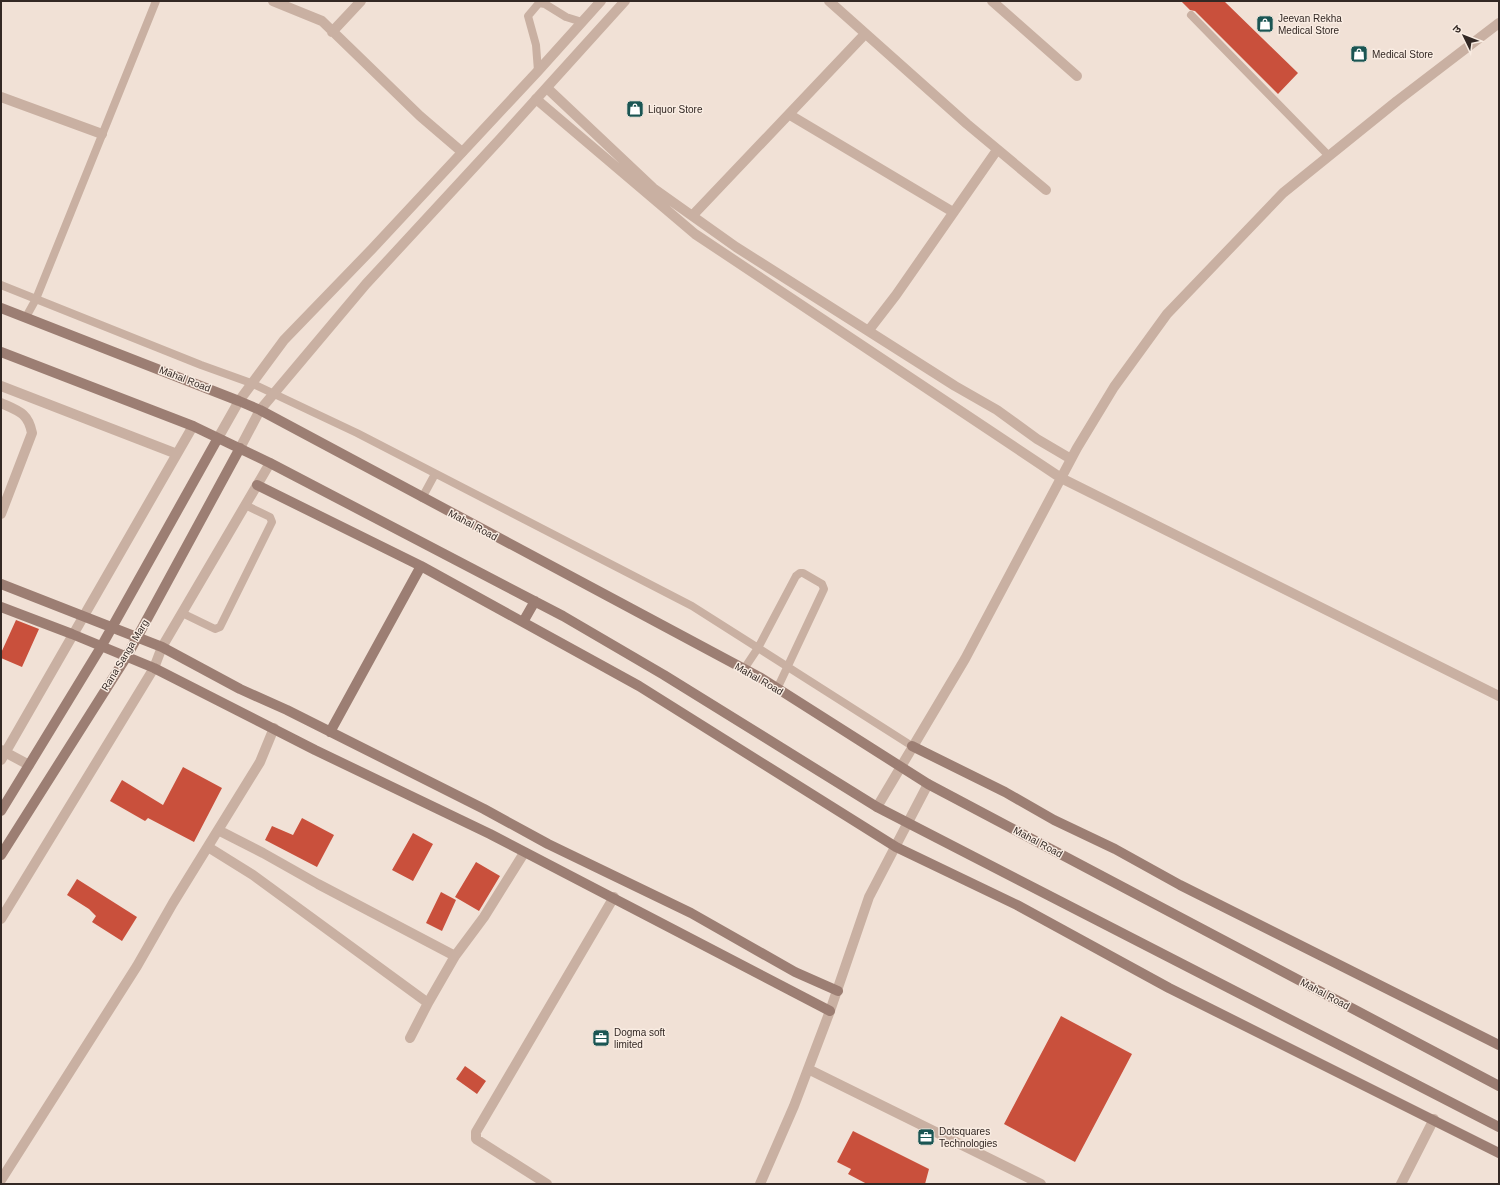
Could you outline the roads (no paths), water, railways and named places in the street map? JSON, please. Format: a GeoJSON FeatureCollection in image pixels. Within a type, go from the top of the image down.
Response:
{"type":"FeatureCollection","features":[{"type":"Feature","properties":{"kind":"main road","name":"Mahal Road"},"geometry":{"type":"LineString","coordinates":[[1,308],[239,400],[260,410],[744,669],[928,784],[1499,1086]]}},
{"type":"Feature","properties":{"kind":"main road"},"geometry":{"type":"LineString","coordinates":[[1,352],[193,426],[270,463],[535,601],[664,675],[877,807],[1499,1127]]}},
{"type":"Feature","properties":{"kind":"main road"},"geometry":{"type":"LineString","coordinates":[[1,811],[102,646],[218,438]]}},
{"type":"Feature","properties":{"kind":"main road","name":"Rana Sanga Marg"},"geometry":{"type":"LineString","coordinates":[[1,855],[127,656],[240,448]]}},
{"type":"Feature","properties":{"kind":"main road"},"geometry":{"type":"LineString","coordinates":[[257,485],[421,566],[639,686],[896,847],[1017,905],[1169,988],[1434,1119],[1499,1153]]}},
{"type":"Feature","properties":{"kind":"main road"},"geometry":{"type":"LineString","coordinates":[[330,732],[421,566]]}},
{"type":"Feature","properties":{"kind":"main road"},"geometry":{"type":"LineString","coordinates":[[1,584],[162,647],[240,688],[484,809],[548,844],[691,913],[795,972],[838,991]]}},
{"type":"Feature","properties":{"kind":"main road"},"geometry":{"type":"LineString","coordinates":[[523,622],[535,601]]}},
{"type":"Feature","properties":{"kind":"main road"},"geometry":{"type":"LineString","coordinates":[[1,607],[72,634],[154,668],[490,834],[524,853],[614,897],[830,1011]]}},
{"type":"Feature","properties":{"kind":"main road"},"geometry":{"type":"LineString","coordinates":[[912,746],[1005,792],[1054,820],[1116,849],[1180,885],[1499,1045]]}},
{"type":"Feature","properties":{"kind":"street"},"geometry":{"type":"LineString","coordinates":[[273,1],[322,21],[420,116],[462,152]]}},
{"type":"Feature","properties":{"kind":"street"},"geometry":{"type":"LineString","coordinates":[[332,32],[361,1]]}},
{"type":"Feature","properties":{"kind":"street"},"geometry":{"type":"LineString","coordinates":[[218,438],[239,400],[251,382],[284,340],[538,72],[601,1]]}},
{"type":"Feature","properties":{"kind":"street"},"geometry":{"type":"LineString","coordinates":[[240,448],[260,410],[366,284],[625,1]]}},
{"type":"Feature","properties":{"kind":"street"},"geometry":{"type":"LineString","coordinates":[[829,1],[997,150],[1046,190]]}},
{"type":"Feature","properties":{"kind":"street"},"geometry":{"type":"LineString","coordinates":[[992,1],[1077,76]]}},
{"type":"Feature","properties":{"kind":"street"},"geometry":{"type":"LineString","coordinates":[[877,807],[965,659],[1071,459],[1114,388],[1167,314],[1283,193],[1397,101],[1499,23]]}},
{"type":"Feature","properties":{"kind":"street"},"geometry":{"type":"LineString","coordinates":[[693,215],[790,115],[865,34]]}},
{"type":"Feature","properties":{"kind":"street"},"geometry":{"type":"LineString","coordinates":[[547,88],[653,188],[743,251],[955,386],[996,410],[1037,439],[1071,459]]}},
{"type":"Feature","properties":{"kind":"street"},"geometry":{"type":"LineString","coordinates":[[1,97],[102,134]]}},
{"type":"Feature","properties":{"kind":"street"},"geometry":{"type":"LineString","coordinates":[[536,99],[695,234],[1061,478],[1499,696]]}},
{"type":"Feature","properties":{"kind":"street"},"geometry":{"type":"LineString","coordinates":[[790,115],[953,212]]}},
{"type":"Feature","properties":{"kind":"street"},"geometry":{"type":"LineString","coordinates":[[868,330],[896,295],[997,150]]}},
{"type":"Feature","properties":{"kind":"street"},"geometry":{"type":"LineString","coordinates":[[1,386],[177,454]]}},
{"type":"Feature","properties":{"kind":"street"},"geometry":{"type":"LineString","coordinates":[[1,403],[19,411],[30,421],[32,433],[1,514]]}},
{"type":"Feature","properties":{"kind":"street"},"geometry":{"type":"LineString","coordinates":[[29,765],[2,754],[193,426]]}},
{"type":"Feature","properties":{"kind":"street"},"geometry":{"type":"LineString","coordinates":[[1,919],[154,668],[162,647],[270,463]]}},
{"type":"Feature","properties":{"kind":"street"},"geometry":{"type":"LineString","coordinates":[[1,1180],[137,966],[173,903],[260,762],[274,728]]}},
{"type":"Feature","properties":{"kind":"street"},"geometry":{"type":"LineString","coordinates":[[760,1184],[808,1069],[838,991],[869,897],[928,784]]}},
{"type":"Feature","properties":{"kind":"street"},"geometry":{"type":"LineString","coordinates":[[218,830],[455,956]]}},
{"type":"Feature","properties":{"kind":"street"},"geometry":{"type":"LineString","coordinates":[[208,847],[253,875],[428,1003]]}},
{"type":"Feature","properties":{"kind":"street"},"geometry":{"type":"LineString","coordinates":[[410,1038],[455,956],[484,916],[524,853]]}},
{"type":"Feature","properties":{"kind":"street"},"geometry":{"type":"LineString","coordinates":[[547,1184],[476,1139],[476,1132],[614,897]]}},
{"type":"Feature","properties":{"kind":"street"},"geometry":{"type":"LineString","coordinates":[[808,1069],[1041,1184]]}},
{"type":"Feature","properties":{"kind":"street"},"geometry":{"type":"LineString","coordinates":[[1401,1184],[1434,1119]]}},
{"type":"Feature","properties":{"kind":"lane"},"geometry":{"type":"LineString","coordinates":[[26,317],[36,299],[156,1]]}},
{"type":"Feature","properties":{"kind":"lane"},"geometry":{"type":"LineString","coordinates":[[538,72],[536,45],[528,16],[535,6],[539,3],[544,4],[566,17],[582,22]]}},
{"type":"Feature","properties":{"kind":"lane"},"geometry":{"type":"LineString","coordinates":[[1191,14],[1329,156]]}},
{"type":"Feature","properties":{"kind":"lane"},"geometry":{"type":"LineString","coordinates":[[1,285],[201,365],[251,382],[357,433],[692,606],[912,746]]}},
{"type":"Feature","properties":{"kind":"lane"},"geometry":{"type":"LineString","coordinates":[[422,498],[435,474]]}},
{"type":"Feature","properties":{"kind":"lane"},"geometry":{"type":"LineString","coordinates":[[182,613],[215,629],[220,627],[272,522],[270,517],[245,505]]}},
{"type":"Feature","properties":{"kind":"lane"},"geometry":{"type":"LineString","coordinates":[[744,669],[758,648],[800,573],[803,573],[822,584],[824,589],[823,593],[777,689]]}},
{"type":"Feature","properties":{"kind":"place","name":"Jeevan Rekha Medical Store"},"geometry":{"type":"Point","coordinates":[1265,24]}},
{"type":"Feature","properties":{"kind":"place","name":"Medical Store"},"geometry":{"type":"Point","coordinates":[1359,54]}},
{"type":"Feature","properties":{"kind":"place","name":"Liquor Store"},"geometry":{"type":"Point","coordinates":[635,109]}},
{"type":"Feature","properties":{"kind":"place","name":"Dogma soft limited"},"geometry":{"type":"Point","coordinates":[601,1038]}},
{"type":"Feature","properties":{"kind":"place","name":"Dotsquares Technologies"},"geometry":{"type":"Point","coordinates":[926,1137]}}]}
